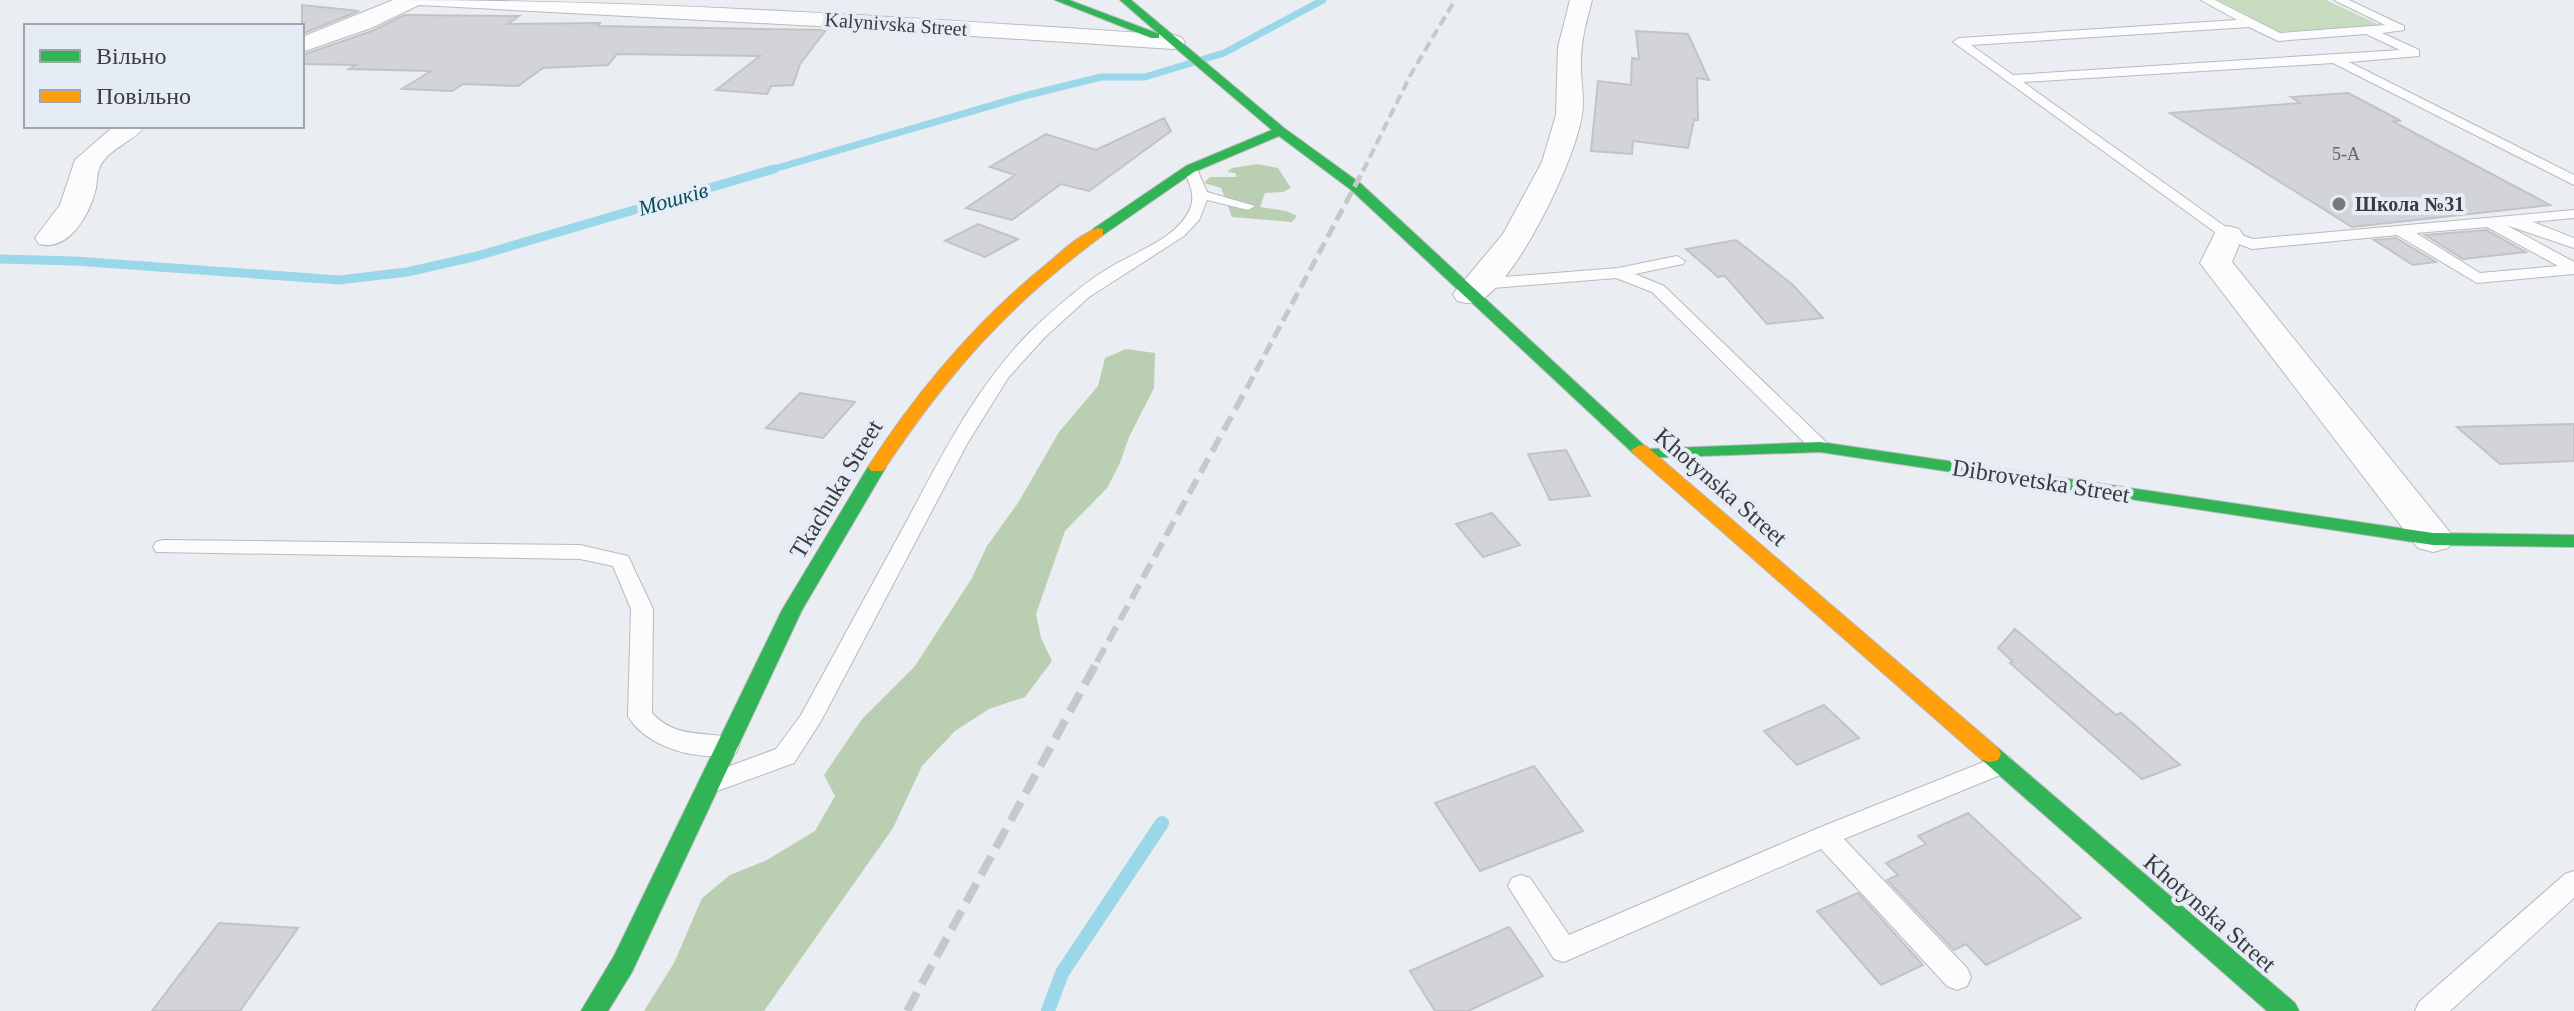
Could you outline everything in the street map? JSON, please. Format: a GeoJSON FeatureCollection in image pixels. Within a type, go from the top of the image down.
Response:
{"type":"FeatureCollection","features":[{"type":"Feature","properties":{"kind":"main road"},"geometry":{"type":"LineString","coordinates":[[1060,0],[1180,46]]}},
{"type":"Feature","properties":{"kind":"main road","name":"Khotynska Street"},"geometry":{"type":"LineString","coordinates":[[1125,0],[1280,131],[1355,186],[1474,289],[1622,435],[1648,454],[2286,1011]]}},
{"type":"Feature","properties":{"kind":"main road","name":"Tkachuka Street"},"geometry":{"type":"LineString","coordinates":[[594,1011],[623,964],[792,610],[904,421],[992,320],[1079,245],[1190,169],[1280,131]]}},
{"type":"Feature","properties":{"kind":"main road","name":"Dibrovetska Street"},"geometry":{"type":"LineString","coordinates":[[1648,454],[1820,447],[2433,539],[2574,541]]}},
{"type":"Feature","properties":{"kind":"street"},"geometry":{"type":"LineString","coordinates":[[304,44],[363,23],[411,0]]}},
{"type":"Feature","properties":{"kind":"street","name":"Kalynivska Street"},"geometry":{"type":"LineString","coordinates":[[426,0],[818,19],[1180,46]]}},
{"type":"Feature","properties":{"kind":"street"},"geometry":{"type":"LineString","coordinates":[[1474,289],[1529,218],[1557,154],[1569,115],[1569,52],[1581,0]]}},
{"type":"Feature","properties":{"kind":"street"},"geometry":{"type":"LineString","coordinates":[[50,238],[70,217],[84,183],[85,166],[112,139],[129,128]]}},
{"type":"Feature","properties":{"kind":"street"},"geometry":{"type":"LineString","coordinates":[[2228,235],[2216,263],[2433,539]]}},
{"type":"Feature","properties":{"kind":"lane"},"geometry":{"type":"LineString","coordinates":[[2207,0],[2278,37],[2400,28],[2340,0]]}},
{"type":"Feature","properties":{"kind":"lane"},"geometry":{"type":"LineString","coordinates":[[2251,23],[1959,42],[2228,235],[2252,244],[2574,214]]}},
{"type":"Feature","properties":{"kind":"lane"},"geometry":{"type":"LineString","coordinates":[[2010,79],[2415,53],[2368,30]]}},
{"type":"Feature","properties":{"kind":"lane"},"geometry":{"type":"LineString","coordinates":[[2335,59],[2574,181]]}},
{"type":"Feature","properties":{"kind":"lane"},"geometry":{"type":"LineString","coordinates":[[708,784],[785,756],[809,721],[971,418],[1030,341],[1075,298],[1122,266],[1165,245],[1189,224],[1203,195],[1200,183],[1190,169]]}},
{"type":"Feature","properties":{"kind":"lane"},"geometry":{"type":"LineString","coordinates":[[1203,195],[1248,206]]}},
{"type":"Feature","properties":{"kind":"lane"},"geometry":{"type":"LineString","coordinates":[[2513,220],[2574,243]]}},
{"type":"Feature","properties":{"kind":"lane"},"geometry":{"type":"LineString","coordinates":[[2490,222],[2574,268]]}},
{"type":"Feature","properties":{"kind":"lane"},"geometry":{"type":"LineString","coordinates":[[2400,230],[2477,278],[2574,268]]}},
{"type":"Feature","properties":{"kind":"lane"},"geometry":{"type":"LineString","coordinates":[[1474,289],[1618,273],[1677,261]]}},
{"type":"Feature","properties":{"kind":"lane"},"geometry":{"type":"LineString","coordinates":[[1618,273],[1658,289],[1820,447]]}},
{"type":"Feature","properties":{"kind":"lane"},"geometry":{"type":"LineString","coordinates":[[163,547],[580,552],[621,561],[642,609],[640,716],[649,726],[673,741],[727,746]]}},
{"type":"Feature","properties":{"kind":"lane"},"geometry":{"type":"LineString","coordinates":[[1521,886],[1564,950],[1825,836],[2003,764]]}},
{"type":"Feature","properties":{"kind":"lane"},"geometry":{"type":"LineString","coordinates":[[1825,836],[1957,977]]}},
{"type":"Feature","properties":{"kind":"lane"},"geometry":{"type":"LineString","coordinates":[[2429,1011],[2574,882]]}},
{"type":"Feature","properties":{"kind":"green space"},"geometry":{"type":"Polygon","coordinates":[[[2218,0],[2326,0],[2379,25],[2281,32],[2218,0]]]}},
{"type":"Feature","properties":{"kind":"green space"},"geometry":{"type":"Polygon","coordinates":[[[1258,164],[1278,168],[1291,188],[1283,192],[1265,193],[1260,207],[1297,216],[1292,222],[1232,217],[1221,188],[1204,183],[1210,177],[1237,177],[1235,173],[1227,172],[1232,168],[1258,164]]]}},
{"type":"Feature","properties":{"kind":"green space"},"geometry":{"type":"Polygon","coordinates":[[[1126,349],[1155,353],[1154,388],[1107,488],[1065,531],[1036,614],[1041,638],[1052,661],[1025,697],[989,709],[955,731],[922,766],[893,828],[764,1011],[644,1011],[674,963],[702,898],[730,875],[767,860],[815,831],[835,796],[824,775],[862,719],[915,666],[972,578],[987,546],[1018,503],[1059,432],[1098,386],[1105,358],[1126,349]]]}},
{"type":"Feature","properties":{"kind":"building"},"geometry":{"type":"Polygon","coordinates":[[[302,5],[359,11],[304,33],[302,5]]]}},
{"type":"Feature","properties":{"kind":"building"},"geometry":{"type":"Polygon","coordinates":[[[404,15],[519,16],[508,24],[600,23],[598,26],[826,30],[800,64],[793,85],[771,86],[767,94],[716,90],[760,56],[617,54],[608,65],[543,68],[518,86],[463,84],[452,91],[402,89],[431,71],[349,69],[356,65],[304,64],[304,54],[372,31],[404,15]]]}},
{"type":"Feature","properties":{"kind":"building"},"geometry":{"type":"Polygon","coordinates":[[[1636,31],[1688,34],[1709,80],[1697,78],[1698,120],[1694,120],[1688,148],[1633,141],[1632,154],[1591,151],[1598,81],[1631,85],[1632,58],[1639,59],[1636,31]]]}},
{"type":"Feature","properties":{"kind":"building"},"geometry":{"type":"Polygon","coordinates":[[[2348,93],[2401,121],[2392,121],[2550,205],[2352,227],[2170,113],[2300,103],[2291,97],[2348,93]]]}},
{"type":"Feature","properties":{"kind":"building"},"geometry":{"type":"Polygon","coordinates":[[[1164,118],[1171,131],[1089,191],[1061,184],[1012,220],[966,208],[1015,175],[990,167],[1046,134],[1096,150],[1164,118]]]}},
{"type":"Feature","properties":{"kind":"building"},"geometry":{"type":"Polygon","coordinates":[[[978,224],[1018,239],[985,257],[945,241],[978,224]]]}},
{"type":"Feature","properties":{"kind":"building"},"geometry":{"type":"Polygon","coordinates":[[[2486,230],[2526,252],[2463,259],[2425,235],[2486,230]]]}},
{"type":"Feature","properties":{"kind":"building"},"geometry":{"type":"Polygon","coordinates":[[[2396,238],[2436,262],[2413,265],[2374,240],[2396,238]]]}},
{"type":"Feature","properties":{"kind":"building"},"geometry":{"type":"Polygon","coordinates":[[[1736,240],[1793,285],[1823,318],[1767,324],[1725,276],[1718,277],[1686,249],[1736,240]]]}},
{"type":"Feature","properties":{"kind":"building"},"geometry":{"type":"Polygon","coordinates":[[[800,393],[855,402],[823,438],[766,428],[800,393]]]}},
{"type":"Feature","properties":{"kind":"building"},"geometry":{"type":"Polygon","coordinates":[[[2574,424],[2574,461],[2500,464],[2457,427],[2574,424]]]}},
{"type":"Feature","properties":{"kind":"building"},"geometry":{"type":"Polygon","coordinates":[[[1566,450],[1590,496],[1550,500],[1528,454],[1566,450]]]}},
{"type":"Feature","properties":{"kind":"building"},"geometry":{"type":"Polygon","coordinates":[[[1492,513],[1520,545],[1483,557],[1456,524],[1492,513]]]}},
{"type":"Feature","properties":{"kind":"building"},"geometry":{"type":"Polygon","coordinates":[[[2015,629],[2116,715],[2121,713],[2180,765],[2142,779],[2010,663],[2013,662],[1998,648],[2015,629]]]}},
{"type":"Feature","properties":{"kind":"building"},"geometry":{"type":"Polygon","coordinates":[[[1824,705],[1859,738],[1797,765],[1764,731],[1824,705]]]}},
{"type":"Feature","properties":{"kind":"building"},"geometry":{"type":"Polygon","coordinates":[[[1534,766],[1583,831],[1480,871],[1435,803],[1534,766]]]}},
{"type":"Feature","properties":{"kind":"building"},"geometry":{"type":"Polygon","coordinates":[[[1968,813],[2081,918],[1986,965],[1966,944],[1954,950],[1887,880],[1898,875],[1886,863],[1926,844],[1918,836],[1968,813]]]}},
{"type":"Feature","properties":{"kind":"building"},"geometry":{"type":"Polygon","coordinates":[[[1858,893],[1923,965],[1881,985],[1817,911],[1858,893]]]}},
{"type":"Feature","properties":{"kind":"building"},"geometry":{"type":"Polygon","coordinates":[[[219,923],[298,928],[240,1011],[152,1011],[219,923]]]}},
{"type":"Feature","properties":{"kind":"building"},"geometry":{"type":"Polygon","coordinates":[[[1509,927],[1543,976],[1468,1011],[1435,1011],[1410,971],[1509,927]]]}},
{"type":"Feature","properties":{"kind":"waterway","name":"Мошків"},"geometry":{"type":"LineString","coordinates":[[767,171],[1024,96],[1101,77],[1145,77],[1224,53],[1323,0]]}},
{"type":"Feature","properties":{"kind":"waterway","name":"Мошків"},"geometry":{"type":"LineString","coordinates":[[0,259],[75,261],[339,280],[407,272],[477,256],[774,169]]}},
{"type":"Feature","properties":{"kind":"waterway"},"geometry":{"type":"LineString","coordinates":[[1048,1011],[1062,973],[1162,823]]}},
{"type":"Feature","properties":{"kind":"railway"},"geometry":{"type":"LineString","coordinates":[[1364,169],[1411,74],[1455,0]]}},
{"type":"Feature","properties":{"kind":"railway"},"geometry":{"type":"LineString","coordinates":[[1247,388],[1364,169]]}},
{"type":"Feature","properties":{"kind":"railway"},"geometry":{"type":"LineString","coordinates":[[1097,662],[1248,386]]}},
{"type":"Feature","properties":{"kind":"railway"},"geometry":{"type":"LineString","coordinates":[[907,1011],[1098,660]]}},
{"type":"Feature","properties":{"kind":"traffic: fast"},"geometry":{"type":"LineString","coordinates":[[1060,0],[1155,36]]}},
{"type":"Feature","properties":{"kind":"traffic: fast"},"geometry":{"type":"LineString","coordinates":[[1125,0],[1280,131],[1355,186],[1640,450]]}},
{"type":"Feature","properties":{"kind":"traffic: fast"},"geometry":{"type":"LineString","coordinates":[[1098,232],[1190,169],[1280,131]]}},
{"type":"Feature","properties":{"kind":"traffic: fast"},"geometry":{"type":"LineString","coordinates":[[1648,454],[1820,447],[2433,539],[2574,541]]}},
{"type":"Feature","properties":{"kind":"traffic: fast"},"geometry":{"type":"LineString","coordinates":[[594,1011],[623,964],[792,610],[877,467]]}},
{"type":"Feature","properties":{"kind":"traffic: fast"},"geometry":{"type":"LineString","coordinates":[[1990,754],[2286,1011]]}},
{"type":"Feature","properties":{"kind":"traffic: slow"},"geometry":{"type":"LineString","coordinates":[[877,467],[922,400],[975,338],[1034,281],[1098,232]]}},
{"type":"Feature","properties":{"kind":"traffic: slow"},"geometry":{"type":"LineString","coordinates":[[1640,450],[1990,754]]}},
{"type":"Feature","properties":{"kind":"place","name":"Школа №31"},"geometry":{"type":"Point","coordinates":[2339,204]}}]}
